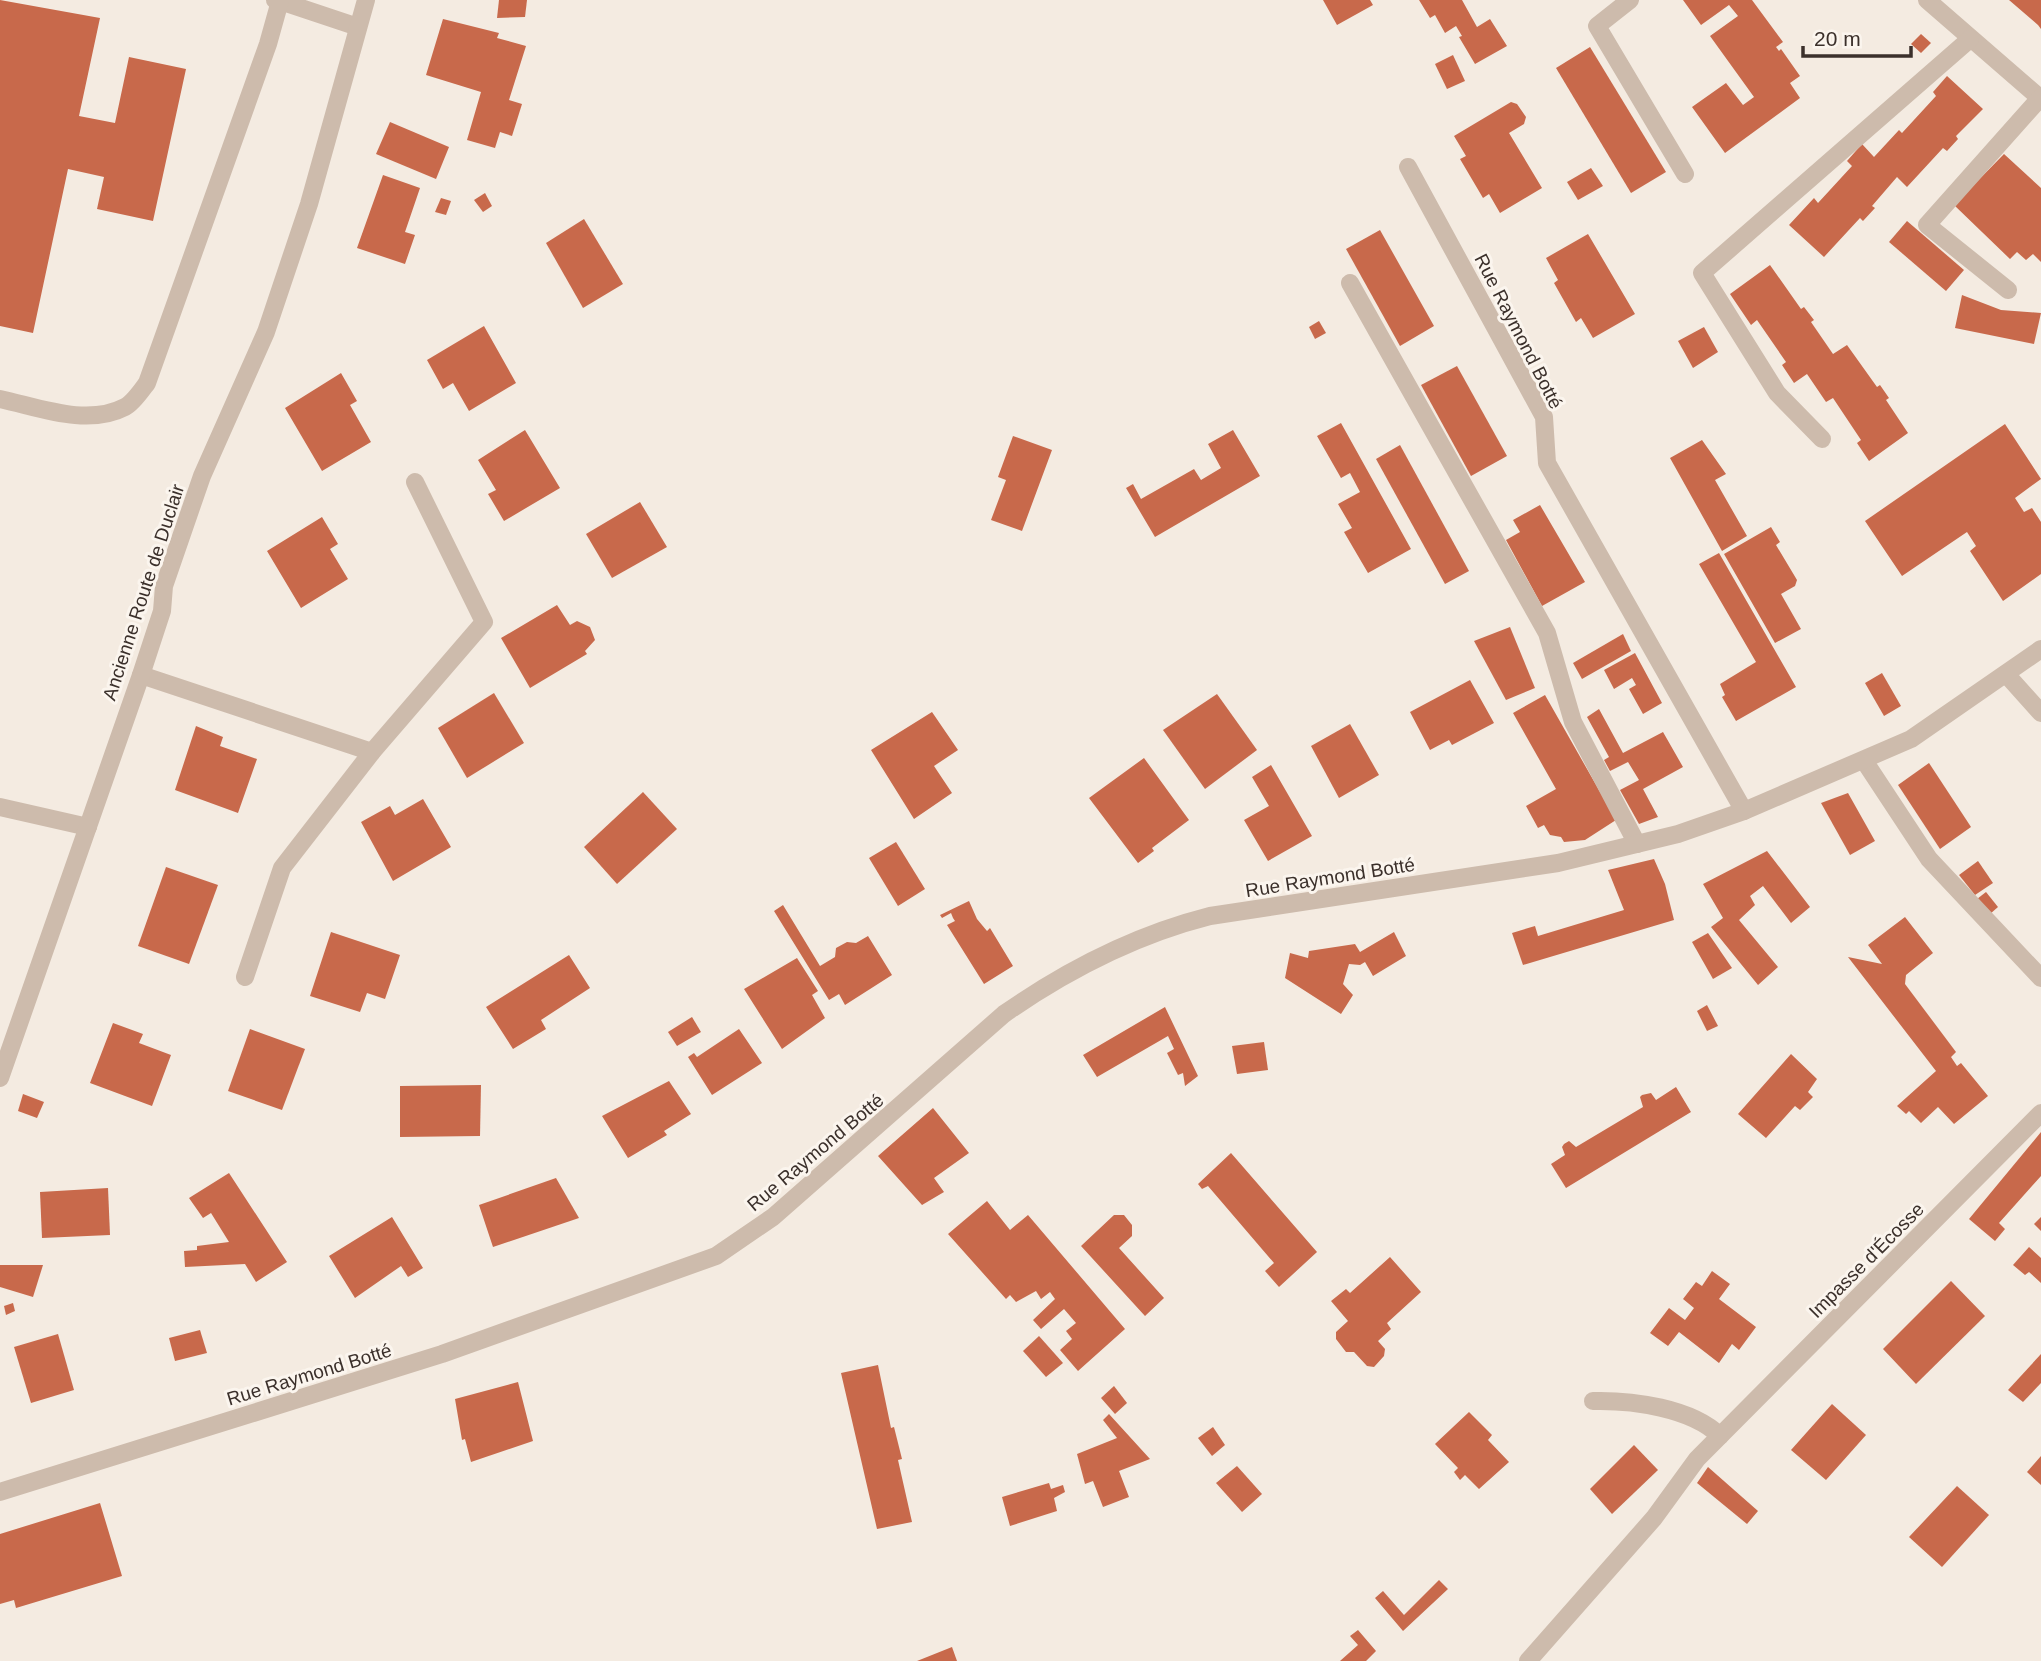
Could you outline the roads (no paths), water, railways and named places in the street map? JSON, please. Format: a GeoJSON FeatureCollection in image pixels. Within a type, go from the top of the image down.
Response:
{"type":"FeatureCollection","features":[{"type":"Feature","properties":{"kind":"street","name":"Ancienne Route de Duclair"},"geometry":{"type":"LineString","coordinates":[[0,1078],[141,675],[162,611],[164,586],[202,476],[266,332],[301,230],[366,0]]}},
{"type":"Feature","properties":{"kind":"street"},"geometry":{"type":"LineString","coordinates":[[1630,0],[1597,26],[1685,174]]}},
{"type":"Feature","properties":{"kind":"street"},"geometry":{"type":"LineString","coordinates":[[1927,0],[2040,98],[1927,225],[2008,290]]}},
{"type":"Feature","properties":{"kind":"street"},"geometry":{"type":"LineString","coordinates":[[0,399],[63,413],[99,415],[127,407],[147,383],[268,44],[277,1],[358,27]]}},
{"type":"Feature","properties":{"kind":"street"},"geometry":{"type":"LineString","coordinates":[[1822,439],[1777,393],[1702,273],[1970,39]]}},
{"type":"Feature","properties":{"kind":"street","name":"Rue Raymond Botté"},"geometry":{"type":"LineString","coordinates":[[1408,167],[1544,417],[1547,463],[1744,811]]}},
{"type":"Feature","properties":{"kind":"street"},"geometry":{"type":"LineString","coordinates":[[1350,283],[1547,633],[1573,722],[1637,844]]}},
{"type":"Feature","properties":{"kind":"street"},"geometry":{"type":"LineString","coordinates":[[245,977],[282,867],[372,752],[484,622],[415,482]]}},
{"type":"Feature","properties":{"kind":"street","name":"Rue Raymond Botté"},"geometry":{"type":"LineString","coordinates":[[0,1492],[442,1354],[716,1256],[774,1217],[1004,1014],[1086,964],[1159,930],[1209,916],[1558,863],[1637,844],[1744,811],[1865,762],[1911,740],[2041,649]]}},
{"type":"Feature","properties":{"kind":"street"},"geometry":{"type":"LineString","coordinates":[[2006,674],[2041,713]]}},
{"type":"Feature","properties":{"kind":"street"},"geometry":{"type":"LineString","coordinates":[[141,675],[372,752]]}},
{"type":"Feature","properties":{"kind":"street"},"geometry":{"type":"LineString","coordinates":[[1865,762],[1929,859],[2041,978]]}},
{"type":"Feature","properties":{"kind":"street"},"geometry":{"type":"LineString","coordinates":[[0,807],[88,827]]}},
{"type":"Feature","properties":{"kind":"street","name":"Impasse d'Écosse"},"geometry":{"type":"LineString","coordinates":[[1528,1661],[1622,1556],[1697,1459],[2041,1114]]}},
{"type":"Feature","properties":{"kind":"street"},"geometry":{"type":"LineString","coordinates":[[1594,1401],[1628,1400],[1693,1418],[1706,1422],[1720,1436]]}}]}
